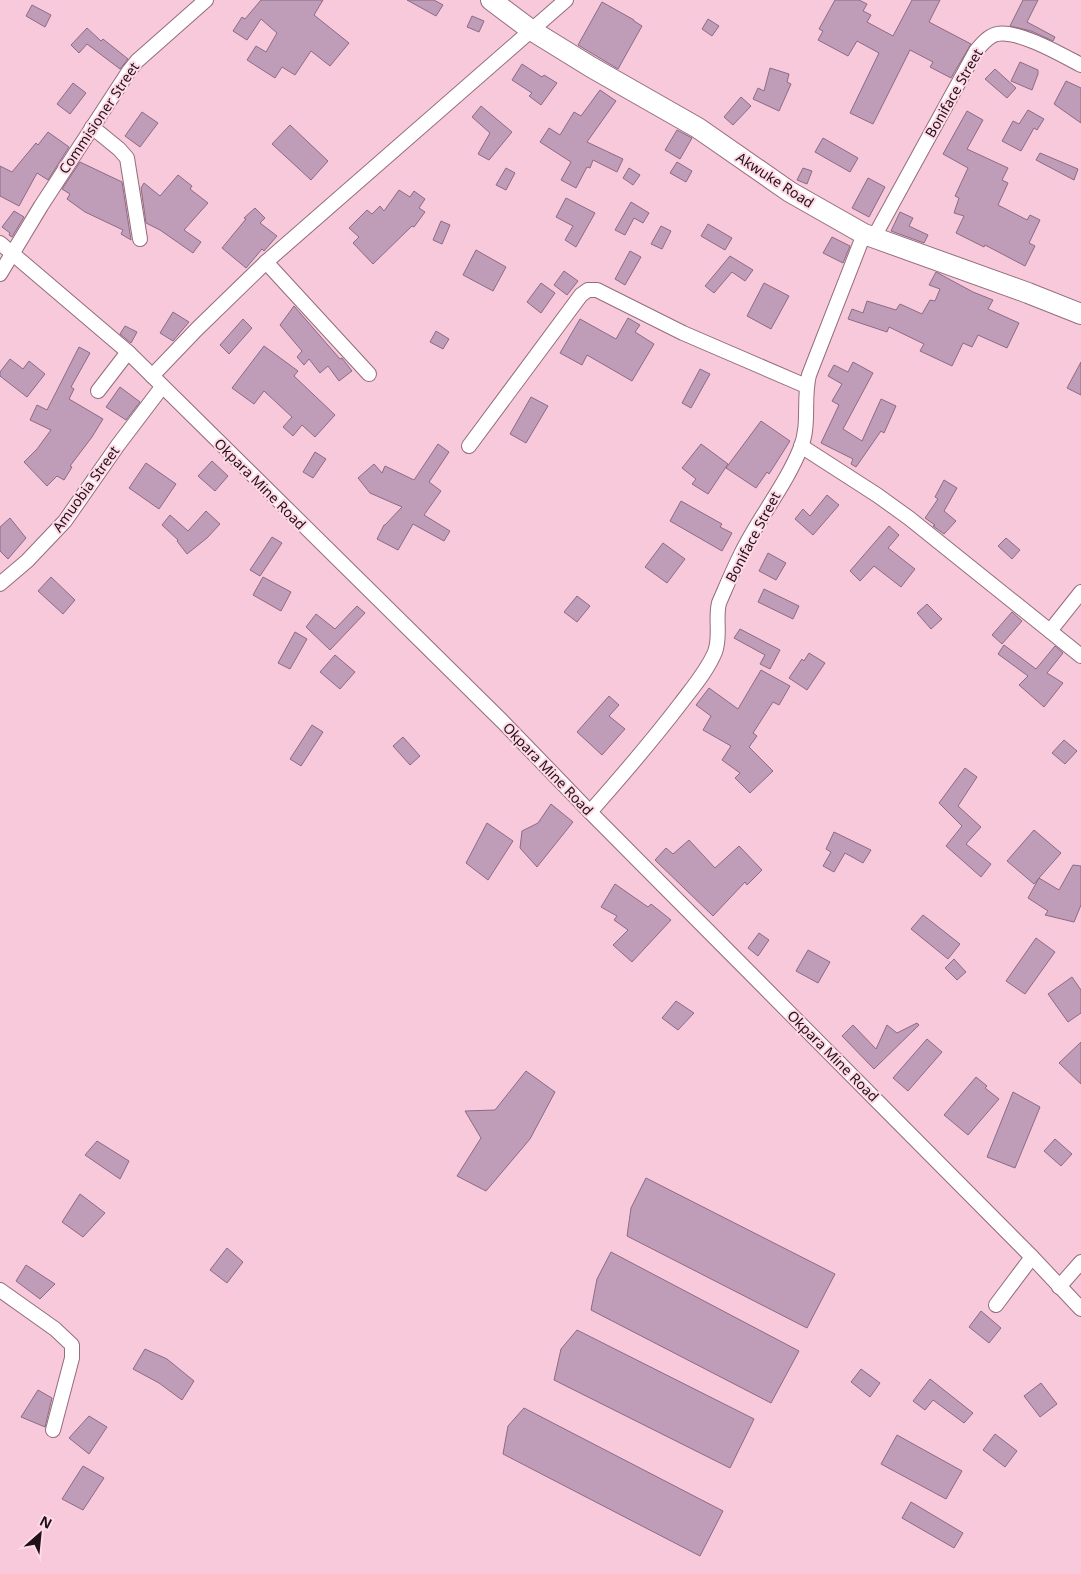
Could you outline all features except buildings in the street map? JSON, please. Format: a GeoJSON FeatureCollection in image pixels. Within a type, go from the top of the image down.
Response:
{"type":"FeatureCollection","features":[{"type":"Feature","properties":{"kind":"main road","name":"Akwuke Road"},"geometry":{"type":"LineString","coordinates":[[491,0],[531,30],[591,67],[691,124],[790,192],[869,235],[1019,289],[1081,314]]}},
{"type":"Feature","properties":{"kind":"street","name":"Commisioner Street"},"geometry":{"type":"LineString","coordinates":[[0,274],[92,127],[137,61],[206,0]]}},
{"type":"Feature","properties":{"kind":"street"},"geometry":{"type":"LineString","coordinates":[[152,376],[266,262],[566,0]]}},
{"type":"Feature","properties":{"kind":"street","name":"Boniface Street"},"geometry":{"type":"LineString","coordinates":[[590,812],[668,720],[710,662],[718,641],[717,610],[719,603],[741,553],[789,472],[801,446],[805,431],[806,386],[832,314],[869,235],[976,51],[986,40],[996,34],[1014,35],[1051,48],[1081,65]]}},
{"type":"Feature","properties":{"kind":"street"},"geometry":{"type":"LineString","coordinates":[[92,127],[127,158],[140,238]]}},
{"type":"Feature","properties":{"kind":"street","name":"Okpara Mine Road"},"geometry":{"type":"LineString","coordinates":[[0,243],[128,352],[502,721],[1032,1257],[1081,1309]]}},
{"type":"Feature","properties":{"kind":"street"},"geometry":{"type":"LineString","coordinates":[[266,262],[369,374]]}},
{"type":"Feature","properties":{"kind":"street"},"geometry":{"type":"LineString","coordinates":[[469,446],[581,295],[588,290],[597,290],[683,333],[806,386]]}},
{"type":"Feature","properties":{"kind":"street"},"geometry":{"type":"LineString","coordinates":[[98,391],[128,352]]}},
{"type":"Feature","properties":{"kind":"street","name":"Amuobia Street"},"geometry":{"type":"LineString","coordinates":[[0,584],[47,541],[65,521],[142,412],[162,387]]}},
{"type":"Feature","properties":{"kind":"street"},"geometry":{"type":"LineString","coordinates":[[801,446],[909,518],[1081,656]]}},
{"type":"Feature","properties":{"kind":"street"},"geometry":{"type":"LineString","coordinates":[[1050,632],[1081,592]]}},
{"type":"Feature","properties":{"kind":"street"},"geometry":{"type":"LineString","coordinates":[[996,1306],[1032,1257]]}},
{"type":"Feature","properties":{"kind":"street"},"geometry":{"type":"LineString","coordinates":[[1059,1287],[1081,1262]]}},
{"type":"Feature","properties":{"kind":"street"},"geometry":{"type":"LineString","coordinates":[[0,1290],[55,1329],[72,1345],[72,1358],[53,1430]]}}]}
